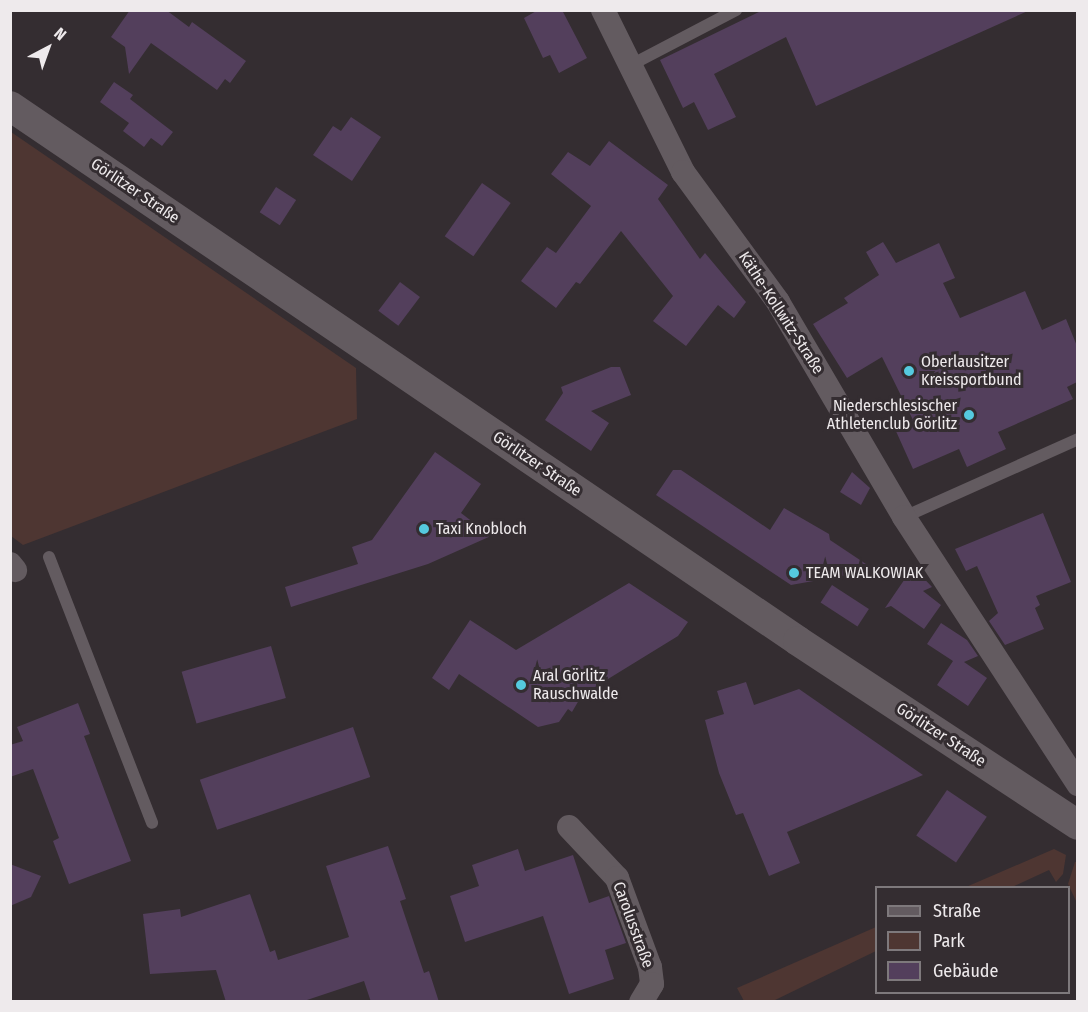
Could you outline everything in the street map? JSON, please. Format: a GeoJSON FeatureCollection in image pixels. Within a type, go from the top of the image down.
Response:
{"type":"FeatureCollection","features":[{"type":"Feature","properties":{"kind":"street","name":"Käthe-Kollwitz-Straße"},"geometry":{"type":"LineString","coordinates":[[603,10],[683,172],[778,302],[904,517],[1072,759],[1077,784]]}},
{"type":"Feature","properties":{"kind":"street","name":"Görlitzer Straße"},"geometry":{"type":"LineString","coordinates":[[10,106],[798,641],[1074,813]]}},
{"type":"Feature","properties":{"kind":"street","name":"Carolusstraße"},"geometry":{"type":"LineString","coordinates":[[569,827],[617,878],[650,966],[652,984],[641,1002]]}},
{"type":"Feature","properties":{"kind":"lane"},"geometry":{"type":"LineString","coordinates":[[629,66],[736,10]]}},
{"type":"Feature","properties":{"kind":"lane"},"geometry":{"type":"LineString","coordinates":[[904,517],[1077,439]]}},
{"type":"Feature","properties":{"kind":"lane"},"geometry":{"type":"LineString","coordinates":[[49,557],[152,823]]}},
{"type":"Feature","properties":{"kind":"green space"},"geometry":{"type":"Polygon","coordinates":[[[11,132],[356,368],[357,419],[23,545],[11,536],[11,132]]]}},
{"type":"Feature","properties":{"kind":"green space"},"geometry":{"type":"Polygon","coordinates":[[[1054,849],[1066,855],[1063,874],[1056,882],[1049,870],[1014,886],[968,886],[1054,849]]]}},
{"type":"Feature","properties":{"kind":"green space"},"geometry":{"type":"Polygon","coordinates":[[[1075,862],[1077,862],[1077,903],[1068,884],[1075,862]]]}},
{"type":"Feature","properties":{"kind":"green space"},"geometry":{"type":"Polygon","coordinates":[[[875,927],[875,951],[773,1001],[744,1001],[737,988],[875,927]]]}},
{"type":"Feature","properties":{"kind":"building"},"geometry":{"type":"Polygon","coordinates":[[[130,10],[166,10],[189,27],[192,22],[246,61],[230,83],[225,79],[217,90],[151,43],[129,74],[125,47],[111,37],[130,10]]]}},
{"type":"Feature","properties":{"kind":"building"},"geometry":{"type":"Polygon","coordinates":[[[538,10],[562,10],[587,58],[559,73],[550,55],[543,58],[524,18],[538,10]]]}},
{"type":"Feature","properties":{"kind":"building"},"geometry":{"type":"Polygon","coordinates":[[[763,10],[1030,10],[816,106],[786,37],[714,74],[736,117],[708,130],[694,102],[683,108],[660,60],[763,10]]]}},
{"type":"Feature","properties":{"kind":"building"},"geometry":{"type":"Polygon","coordinates":[[[114,82],[133,95],[130,99],[173,132],[162,146],[151,138],[144,147],[123,131],[129,123],[100,102],[114,82]]]}},
{"type":"Feature","properties":{"kind":"building"},"geometry":{"type":"Polygon","coordinates":[[[351,117],[381,137],[352,181],[313,155],[333,126],[341,131],[351,117]]]}},
{"type":"Feature","properties":{"kind":"building"},"geometry":{"type":"Polygon","coordinates":[[[609,141],[668,185],[658,199],[700,259],[705,253],[746,302],[734,318],[718,305],[686,346],[653,321],[673,296],[621,231],[580,284],[576,282],[556,308],[521,281],[547,247],[556,253],[591,206],[551,174],[568,152],[590,166],[609,141]]]}},
{"type":"Feature","properties":{"kind":"building"},"geometry":{"type":"Polygon","coordinates":[[[482,183],[511,203],[473,256],[445,236],[482,183]]]}},
{"type":"Feature","properties":{"kind":"building"},"geometry":{"type":"Polygon","coordinates":[[[276,187],[296,200],[280,225],[260,212],[276,187]]]}},
{"type":"Feature","properties":{"kind":"building"},"geometry":{"type":"Polygon","coordinates":[[[883,242],[896,263],[939,243],[955,278],[943,283],[960,318],[1025,291],[1042,330],[1066,319],[1077,346],[1077,382],[1067,387],[1073,399],[998,432],[1006,449],[967,467],[959,449],[913,469],[895,429],[913,420],[882,357],[847,378],[813,324],[848,303],[844,298],[879,275],[866,252],[883,242]]]}},
{"type":"Feature","properties":{"kind":"building"},"geometry":{"type":"Polygon","coordinates":[[[400,282],[420,297],[398,326],[378,311],[400,282]]]}},
{"type":"Feature","properties":{"kind":"building"},"geometry":{"type":"Polygon","coordinates":[[[611,367],[620,367],[631,395],[591,411],[609,423],[591,451],[545,420],[563,393],[561,387],[611,367]]]}},
{"type":"Feature","properties":{"kind":"building"},"geometry":{"type":"Polygon","coordinates":[[[435,452],[481,484],[461,513],[491,536],[428,564],[291,607],[285,587],[358,564],[352,547],[372,540],[435,452]]]}},
{"type":"Feature","properties":{"kind":"building"},"geometry":{"type":"Polygon","coordinates":[[[673,470],[681,470],[770,530],[784,508],[829,534],[830,540],[875,570],[791,585],[656,495],[673,470]]]}},
{"type":"Feature","properties":{"kind":"building"},"geometry":{"type":"Polygon","coordinates":[[[852,472],[870,488],[861,505],[840,492],[852,472]]]}},
{"type":"Feature","properties":{"kind":"building"},"geometry":{"type":"Polygon","coordinates":[[[1043,513],[1071,582],[1036,596],[1040,605],[1035,608],[1044,629],[1005,645],[989,621],[998,613],[977,566],[966,571],[955,549],[1043,513]]]}},
{"type":"Feature","properties":{"kind":"building"},"geometry":{"type":"Polygon","coordinates":[[[913,567],[932,587],[923,591],[941,605],[924,629],[891,606],[885,608],[913,567]]]}},
{"type":"Feature","properties":{"kind":"building"},"geometry":{"type":"Polygon","coordinates":[[[629,583],[688,622],[678,636],[582,695],[572,712],[568,709],[559,722],[538,727],[459,674],[449,690],[432,678],[470,620],[516,650],[629,583]]]}},
{"type":"Feature","properties":{"kind":"building"},"geometry":{"type":"Polygon","coordinates":[[[832,585],[869,609],[857,627],[821,603],[832,585]]]}},
{"type":"Feature","properties":{"kind":"building"},"geometry":{"type":"Polygon","coordinates":[[[941,623],[967,640],[978,656],[964,662],[987,678],[968,706],[937,685],[953,661],[927,644],[941,623]]]}},
{"type":"Feature","properties":{"kind":"building"},"geometry":{"type":"Polygon","coordinates":[[[271,646],[286,698],[196,724],[182,672],[271,646]]]}},
{"type":"Feature","properties":{"kind":"building"},"geometry":{"type":"Polygon","coordinates":[[[746,682],[754,705],[799,689],[923,775],[787,832],[800,863],[769,876],[743,813],[736,815],[719,773],[705,720],[724,714],[717,691],[746,682]]]}},
{"type":"Feature","properties":{"kind":"building"},"geometry":{"type":"Polygon","coordinates":[[[78,703],[90,734],[84,736],[131,861],[69,884],[53,841],[59,838],[33,769],[10,777],[10,745],[23,741],[17,727],[78,703]]]}},
{"type":"Feature","properties":{"kind":"building"},"geometry":{"type":"Polygon","coordinates":[[[353,727],[370,777],[217,830],[200,780],[353,727]]]}},
{"type":"Feature","properties":{"kind":"building"},"geometry":{"type":"Polygon","coordinates":[[[947,790],[987,817],[956,862],[916,836],[947,790]]]}},
{"type":"Feature","properties":{"kind":"building"},"geometry":{"type":"Polygon","coordinates":[[[388,846],[406,899],[400,901],[424,973],[429,971],[439,1002],[371,1002],[364,981],[301,1002],[226,1002],[216,970],[150,974],[143,914],[180,909],[181,917],[250,894],[270,952],[275,950],[278,960],[349,937],[326,866],[388,846]]]}},
{"type":"Feature","properties":{"kind":"building"},"geometry":{"type":"Polygon","coordinates":[[[518,849],[525,871],[573,855],[589,903],[609,896],[626,943],[605,950],[614,979],[569,994],[543,916],[465,942],[450,896],[479,886],[472,865],[518,849]]]}},
{"type":"Feature","properties":{"kind":"building"},"geometry":{"type":"Polygon","coordinates":[[[10,864],[41,876],[31,897],[10,906],[10,864]]]}},
{"type":"Feature","properties":{"kind":"place","name":"Oberlausitzer Kreissportbund"},"geometry":{"type":"Point","coordinates":[909,371]}},
{"type":"Feature","properties":{"kind":"place","name":"Niederschlesischer Athletenclub Görlitz"},"geometry":{"type":"Point","coordinates":[969,415]}},
{"type":"Feature","properties":{"kind":"place","name":"Taxi Knobloch"},"geometry":{"type":"Point","coordinates":[424,529]}},
{"type":"Feature","properties":{"kind":"place","name":"TEAM WALKOWIAK"},"geometry":{"type":"Point","coordinates":[794,573]}},
{"type":"Feature","properties":{"kind":"place","name":"Aral Görlitz Rauschwalde"},"geometry":{"type":"Point","coordinates":[521,685]}}]}
